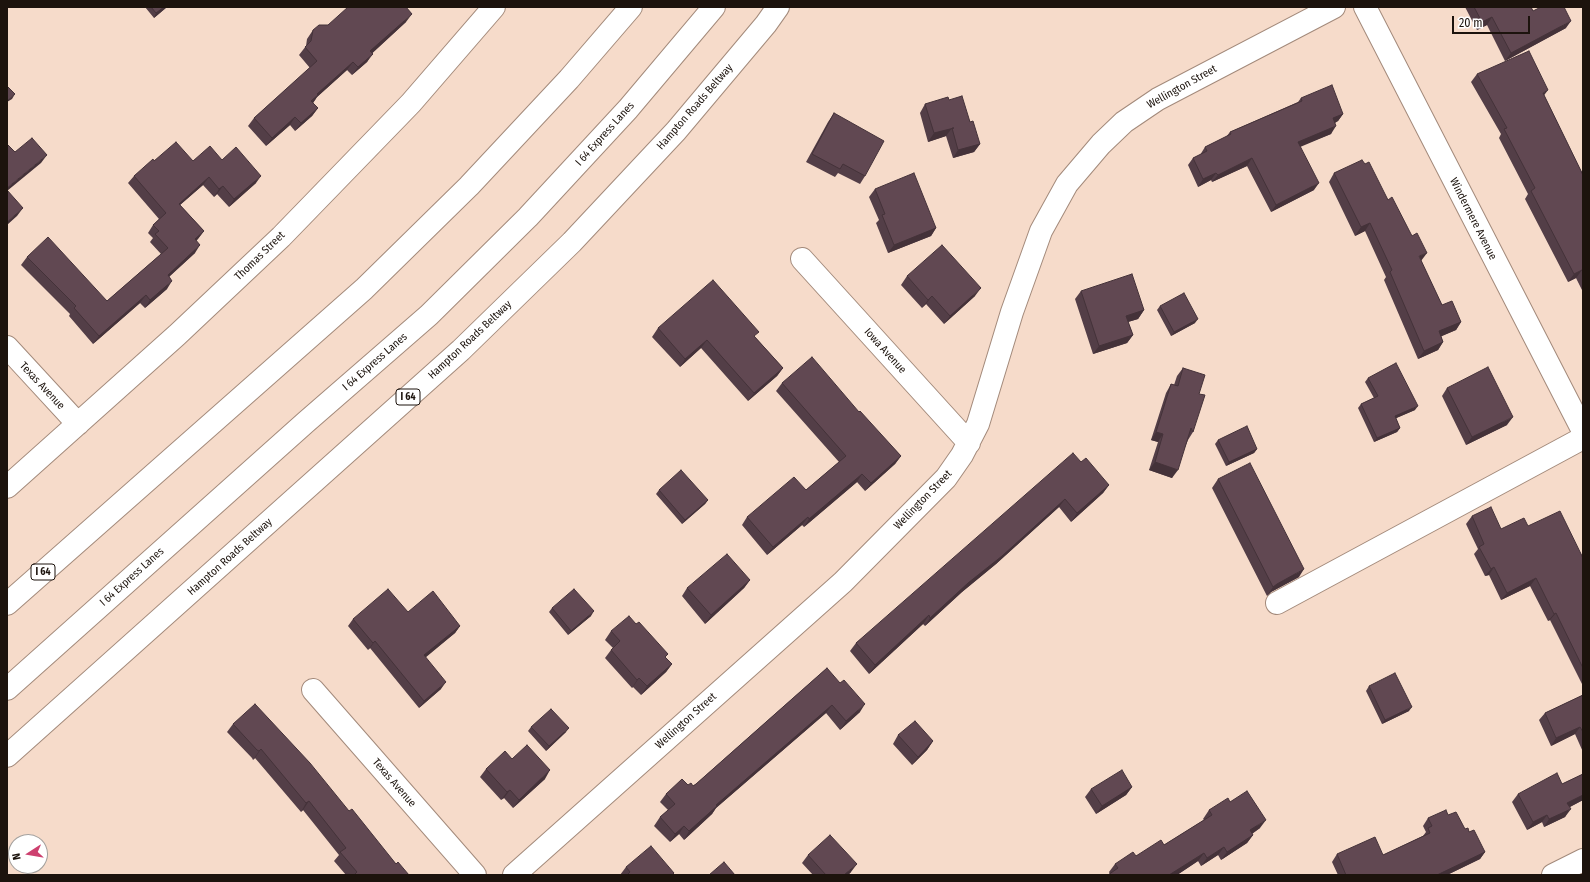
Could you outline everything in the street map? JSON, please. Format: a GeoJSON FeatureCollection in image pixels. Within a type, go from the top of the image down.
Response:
{"type":"FeatureCollection","features":[{"type":"Feature","properties":{"kind":"main road","name":"Thomas Street"},"geometry":{"type":"LineString","coordinates":[[7,486],[177,335],[281,237],[411,104],[494,7]]}},
{"type":"Feature","properties":{"kind":"main road","name":"I 64"},"geometry":{"type":"LineString","coordinates":[[7,604],[364,288],[489,165],[569,79],[631,7]]}},
{"type":"Feature","properties":{"kind":"main road","name":"I 64 Express Lanes"},"geometry":{"type":"LineString","coordinates":[[7,689],[300,427],[429,315],[528,217],[628,109],[714,7]]}},
{"type":"Feature","properties":{"kind":"main road","name":"Hampton Roads Beltway"},"geometry":{"type":"LineString","coordinates":[[7,756],[461,350],[572,242],[676,131],[766,24],[778,7]]}},
{"type":"Feature","properties":{"kind":"main road","name":"Wellington Street"},"geometry":{"type":"LineString","coordinates":[[514,875],[843,582],[946,478],[962,455],[978,424],[1012,312],[1041,231],[1067,184],[1096,150],[1124,122],[1158,99],[1334,7]]}},
{"type":"Feature","properties":{"kind":"main road","name":"Windermere Avenue"},"geometry":{"type":"LineString","coordinates":[[1365,7],[1583,431]]}},
{"type":"Feature","properties":{"kind":"main road","name":"Iowa Avenue"},"geometry":{"type":"LineString","coordinates":[[802,259],[969,443]]}},
{"type":"Feature","properties":{"kind":"main road","name":"Texas Avenue"},"geometry":{"type":"LineString","coordinates":[[7,347],[78,424]]}},
{"type":"Feature","properties":{"kind":"main road"},"geometry":{"type":"LineString","coordinates":[[1277,603],[1583,438]]}},
{"type":"Feature","properties":{"kind":"main road","name":"Texas Avenue"},"geometry":{"type":"LineString","coordinates":[[313,690],[475,875]]}},
{"type":"Feature","properties":{"kind":"main road"},"geometry":{"type":"LineString","coordinates":[[1553,875],[1583,860]]}},
{"type":"Feature","properties":{"kind":"building"},"geometry":{"type":"Polygon","coordinates":[[[151,7],[164,7],[156,13],[151,7]]]}},
{"type":"Feature","properties":{"kind":"building"},"geometry":{"type":"Polygon","coordinates":[[[348,7],[406,7],[412,14],[370,51],[373,54],[358,67],[353,62],[317,94],[318,95],[311,101],[318,108],[301,123],[295,117],[272,138],[254,118],[317,61],[305,47],[311,41],[313,30],[319,25],[328,25],[348,7]]]}},
{"type":"Feature","properties":{"kind":"building"},"geometry":{"type":"Polygon","coordinates":[[[1474,7],[1531,7],[1533,11],[1541,7],[1564,7],[1571,21],[1511,53],[1492,17],[1482,22],[1474,7]]]}},
{"type":"Feature","properties":{"kind":"building"},"geometry":{"type":"Polygon","coordinates":[[[1529,51],[1548,90],[1543,93],[1583,175],[1583,272],[1582,270],[1574,274],[1531,191],[1535,188],[1504,129],[1507,128],[1477,74],[1529,51]]]}},
{"type":"Feature","properties":{"kind":"building"},"geometry":{"type":"Polygon","coordinates":[[[1332,85],[1343,114],[1333,118],[1336,126],[1298,142],[1319,183],[1276,205],[1252,158],[1218,175],[1216,173],[1203,179],[1193,158],[1207,151],[1205,147],[1231,134],[1230,132],[1302,101],[1301,98],[1332,85]]]}},
{"type":"Feature","properties":{"kind":"building"},"geometry":{"type":"Polygon","coordinates":[[[7,86],[15,94],[7,101],[7,86]]]}},
{"type":"Feature","properties":{"kind":"building"},"geometry":{"type":"Polygon","coordinates":[[[962,96],[970,122],[973,121],[980,144],[958,150],[952,128],[934,133],[925,104],[948,97],[949,100],[962,96]]]}},
{"type":"Feature","properties":{"kind":"building"},"geometry":{"type":"Polygon","coordinates":[[[834,113],[884,141],[865,176],[843,164],[840,169],[812,154],[834,113]]]}},
{"type":"Feature","properties":{"kind":"building"},"geometry":{"type":"Polygon","coordinates":[[[32,138],[47,155],[7,188],[7,144],[15,152],[32,138]]]}},
{"type":"Feature","properties":{"kind":"building"},"geometry":{"type":"Polygon","coordinates":[[[176,142],[193,161],[210,146],[222,160],[236,147],[261,176],[234,199],[223,186],[219,189],[209,177],[179,204],[204,231],[195,239],[200,245],[168,275],[172,281],[150,300],[146,295],[99,336],[74,308],[76,306],[27,257],[48,237],[107,301],[168,248],[155,234],[159,231],[153,225],[166,213],[134,176],[153,159],[154,161],[176,142]]]}},
{"type":"Feature","properties":{"kind":"building"},"geometry":{"type":"Polygon","coordinates":[[[1362,160],[1365,164],[1369,162],[1388,200],[1392,197],[1412,236],[1417,233],[1427,253],[1419,256],[1442,305],[1452,301],[1461,322],[1439,331],[1443,342],[1424,351],[1390,272],[1392,270],[1370,223],[1361,227],[1334,173],[1362,160]]]}},
{"type":"Feature","properties":{"kind":"building"},"geometry":{"type":"Polygon","coordinates":[[[914,173],[936,228],[894,245],[882,215],[885,214],[875,189],[914,173]]]}},
{"type":"Feature","properties":{"kind":"building"},"geometry":{"type":"Polygon","coordinates":[[[7,190],[23,208],[7,222],[7,190]]]}},
{"type":"Feature","properties":{"kind":"building"},"geometry":{"type":"Polygon","coordinates":[[[942,245],[981,288],[950,316],[932,296],[928,300],[907,276],[942,245]]]}},
{"type":"Feature","properties":{"kind":"building"},"geometry":{"type":"Polygon","coordinates":[[[1132,274],[1144,310],[1126,316],[1133,335],[1099,346],[1081,291],[1132,274]]]}},
{"type":"Feature","properties":{"kind":"building"},"geometry":{"type":"Polygon","coordinates":[[[713,280],[759,332],[754,336],[783,368],[754,393],[707,340],[685,359],[658,328],[713,280]]]}},
{"type":"Feature","properties":{"kind":"building"},"geometry":{"type":"Polygon","coordinates":[[[1184,293],[1198,319],[1174,332],[1160,306],[1184,293]]]}},
{"type":"Feature","properties":{"kind":"building"},"geometry":{"type":"Polygon","coordinates":[[[812,357],[859,412],[860,411],[901,456],[871,483],[862,474],[773,547],[747,517],[794,477],[806,490],[846,456],[782,383],[812,357]]]}},
{"type":"Feature","properties":{"kind":"building"},"geometry":{"type":"Polygon","coordinates":[[[1396,363],[1418,406],[1395,416],[1400,428],[1377,438],[1361,404],[1378,396],[1368,378],[1396,363]]]}},
{"type":"Feature","properties":{"kind":"building"},"geometry":{"type":"Polygon","coordinates":[[[1488,367],[1513,417],[1472,437],[1447,388],[1488,367]]]}},
{"type":"Feature","properties":{"kind":"building"},"geometry":{"type":"Polygon","coordinates":[[[1183,368],[1205,375],[1199,394],[1205,395],[1193,432],[1191,428],[1178,470],[1155,462],[1163,434],[1156,432],[1171,384],[1178,386],[1183,368]]]}},
{"type":"Feature","properties":{"kind":"building"},"geometry":{"type":"Polygon","coordinates":[[[1247,426],[1257,449],[1229,462],[1218,440],[1247,426]]]}},
{"type":"Feature","properties":{"kind":"building"},"geometry":{"type":"Polygon","coordinates":[[[1073,453],[1081,462],[1086,458],[1109,485],[1077,513],[1065,499],[930,618],[929,615],[875,665],[856,643],[1073,453]]]}},
{"type":"Feature","properties":{"kind":"building"},"geometry":{"type":"Polygon","coordinates":[[[1250,463],[1304,569],[1273,587],[1218,479],[1250,463]]]}},
{"type":"Feature","properties":{"kind":"building"},"geometry":{"type":"Polygon","coordinates":[[[681,470],[708,500],[685,520],[659,490],[681,470]]]}},
{"type":"Feature","properties":{"kind":"building"},"geometry":{"type":"Polygon","coordinates":[[[1491,507],[1501,529],[1524,518],[1528,526],[1560,511],[1583,558],[1583,668],[1556,613],[1554,614],[1536,578],[1507,593],[1494,567],[1491,569],[1479,547],[1484,544],[1472,516],[1491,507]]]}},
{"type":"Feature","properties":{"kind":"building"},"geometry":{"type":"Polygon","coordinates":[[[727,554],[750,580],[711,615],[687,588],[727,554]]]}},
{"type":"Feature","properties":{"kind":"building"},"geometry":{"type":"Polygon","coordinates":[[[388,589],[408,612],[433,591],[460,626],[424,655],[446,682],[424,701],[375,641],[373,643],[353,619],[388,589]]]}},
{"type":"Feature","properties":{"kind":"building"},"geometry":{"type":"Polygon","coordinates":[[[574,589],[594,611],[571,631],[552,608],[574,589]]]}},
{"type":"Feature","properties":{"kind":"building"},"geometry":{"type":"Polygon","coordinates":[[[629,616],[636,624],[639,622],[668,654],[665,657],[672,664],[647,686],[639,678],[637,680],[611,650],[620,641],[611,631],[629,616]]]}},
{"type":"Feature","properties":{"kind":"building"},"geometry":{"type":"Polygon","coordinates":[[[827,668],[840,683],[844,680],[865,704],[846,721],[832,705],[716,805],[717,806],[689,831],[684,826],[675,834],[660,817],[675,804],[666,794],[682,779],[688,785],[691,783],[693,786],[696,784],[827,668]]]}},
{"type":"Feature","properties":{"kind":"building"},"geometry":{"type":"Polygon","coordinates":[[[1395,673],[1412,707],[1385,720],[1369,686],[1395,673]]]}},
{"type":"Feature","properties":{"kind":"building"},"geometry":{"type":"Polygon","coordinates":[[[1583,695],[1583,732],[1580,727],[1556,738],[1545,713],[1583,695]]]}},
{"type":"Feature","properties":{"kind":"building"},"geometry":{"type":"Polygon","coordinates":[[[255,704],[310,763],[349,811],[352,809],[396,864],[398,862],[409,875],[354,875],[357,872],[340,852],[346,848],[309,801],[306,803],[261,749],[259,751],[257,750],[233,724],[255,704]]]}},
{"type":"Feature","properties":{"kind":"building"},"geometry":{"type":"Polygon","coordinates":[[[551,709],[569,728],[549,746],[531,727],[551,709]]]}},
{"type":"Feature","properties":{"kind":"building"},"geometry":{"type":"Polygon","coordinates":[[[915,721],[933,741],[918,757],[898,735],[915,721]]]}},
{"type":"Feature","properties":{"kind":"building"},"geometry":{"type":"Polygon","coordinates":[[[527,745],[550,770],[519,800],[510,790],[507,792],[486,769],[505,751],[512,759],[527,745]]]}},
{"type":"Feature","properties":{"kind":"building"},"geometry":{"type":"Polygon","coordinates":[[[1122,770],[1132,787],[1102,806],[1091,789],[1122,770]]]}},
{"type":"Feature","properties":{"kind":"building"},"geometry":{"type":"Polygon","coordinates":[[[1557,773],[1562,784],[1583,774],[1583,795],[1567,803],[1571,809],[1549,819],[1547,815],[1533,822],[1518,794],[1557,773]]]}},
{"type":"Feature","properties":{"kind":"building"},"geometry":{"type":"Polygon","coordinates":[[[1247,791],[1266,820],[1250,830],[1253,835],[1227,852],[1224,847],[1207,858],[1204,853],[1169,875],[1108,875],[1118,868],[1115,864],[1133,852],[1136,856],[1161,840],[1164,845],[1212,815],[1209,810],[1228,798],[1230,802],[1247,791]]]}},
{"type":"Feature","properties":{"kind":"building"},"geometry":{"type":"Polygon","coordinates":[[[1446,810],[1448,815],[1456,812],[1465,829],[1468,828],[1469,832],[1474,830],[1485,852],[1437,875],[1346,875],[1337,854],[1375,837],[1383,855],[1430,833],[1428,828],[1432,826],[1428,818],[1446,810]]]}},
{"type":"Feature","properties":{"kind":"building"},"geometry":{"type":"Polygon","coordinates":[[[830,835],[857,864],[844,875],[826,875],[808,855],[830,835]]]}},
{"type":"Feature","properties":{"kind":"building"},"geometry":{"type":"Polygon","coordinates":[[[651,846],[674,873],[672,875],[627,875],[630,872],[626,867],[651,846]]]}},
{"type":"Feature","properties":{"kind":"building"},"geometry":{"type":"Polygon","coordinates":[[[724,862],[735,875],[709,875],[724,862]]]}}]}
